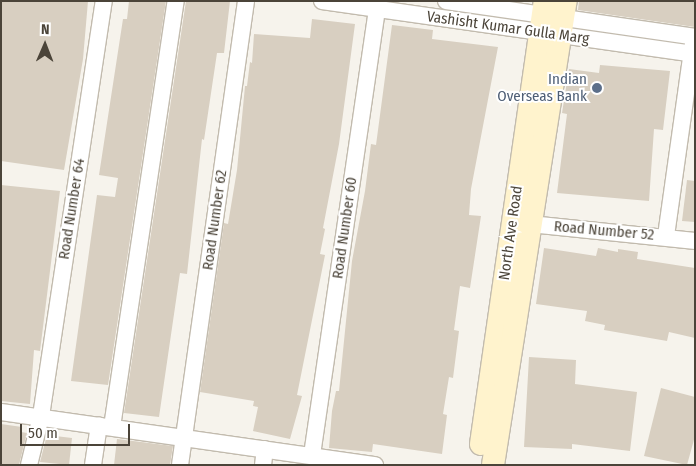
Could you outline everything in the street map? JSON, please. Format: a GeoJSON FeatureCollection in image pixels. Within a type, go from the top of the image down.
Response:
{"type":"FeatureCollection","features":[{"type":"Feature","properties":{"kind":"street","name":"Road Number 64"},"geometry":{"type":"LineString","coordinates":[[29,465],[41,416],[104,1]]}},
{"type":"Feature","properties":{"kind":"street"},"geometry":{"type":"LineString","coordinates":[[93,465],[106,426],[176,1]]}},
{"type":"Feature","properties":{"kind":"street","name":"Road Number 62"},"geometry":{"type":"LineString","coordinates":[[180,465],[246,1]]}},
{"type":"Feature","properties":{"kind":"street","name":"Vashisht Kumar Gulla Marg"},"geometry":{"type":"LineString","coordinates":[[322,1],[553,17],[693,54]]}},
{"type":"Feature","properties":{"kind":"street","name":"Vashisht Kumar Gulla Marg"},"geometry":{"type":"LineString","coordinates":[[446,1],[694,37]]}},
{"type":"Feature","properties":{"kind":"street","name":"Road Number 60"},"geometry":{"type":"LineString","coordinates":[[312,455],[378,5]]}},
{"type":"Feature","properties":{"kind":"street","name":"North Ave Road"},"geometry":{"type":"LineString","coordinates":[[478,465],[522,223],[553,17]]}},
{"type":"Feature","properties":{"kind":"street"},"geometry":{"type":"LineString","coordinates":[[666,236],[694,37]]}},
{"type":"Feature","properties":{"kind":"street"},"geometry":{"type":"LineString","coordinates":[[493,465],[522,223]]}},
{"type":"Feature","properties":{"kind":"street","name":"Road Number 52"},"geometry":{"type":"LineString","coordinates":[[522,223],[666,236],[695,241]]}},
{"type":"Feature","properties":{"kind":"street"},"geometry":{"type":"LineString","coordinates":[[1,412],[41,416],[184,438],[264,457],[312,455],[375,465]]}},
{"type":"Feature","properties":{"kind":"building"},"geometry":{"type":"Polygon","coordinates":[[[1,1],[88,1],[83,59],[64,170],[1,161],[1,1]]]}},
{"type":"Feature","properties":{"kind":"building"},"geometry":{"type":"Polygon","coordinates":[[[129,1],[166,1],[108,385],[71,381],[97,195],[115,197],[118,178],[99,175],[123,19],[127,19],[129,1]]]}},
{"type":"Feature","properties":{"kind":"building"},"geometry":{"type":"Polygon","coordinates":[[[186,1],[230,1],[224,53],[217,53],[204,140],[202,139],[187,274],[180,273],[159,417],[124,413],[186,1]]]}},
{"type":"Feature","properties":{"kind":"building"},"geometry":{"type":"Polygon","coordinates":[[[579,1],[695,1],[695,27],[578,10],[579,1]]]}},
{"type":"Feature","properties":{"kind":"building"},"geometry":{"type":"Polygon","coordinates":[[[312,19],[355,24],[339,144],[323,228],[325,229],[320,254],[325,255],[297,395],[302,396],[290,439],[253,431],[258,407],[253,406],[254,401],[200,392],[224,223],[228,224],[237,170],[245,86],[247,86],[250,62],[252,63],[254,34],[310,38],[312,19]]]}},
{"type":"Feature","properties":{"kind":"building"},"geometry":{"type":"Polygon","coordinates":[[[392,25],[433,30],[432,39],[498,47],[471,189],[469,215],[481,216],[470,288],[460,286],[454,330],[459,331],[453,378],[449,377],[443,414],[447,415],[442,454],[373,444],[372,452],[329,448],[332,411],[336,391],[339,391],[352,261],[365,191],[371,144],[376,145],[392,25]]]}},
{"type":"Feature","properties":{"kind":"building"},"geometry":{"type":"Polygon","coordinates":[[[600,65],[670,71],[663,130],[654,129],[649,201],[557,193],[567,114],[562,113],[569,69],[599,73],[600,65]]]}},
{"type":"Feature","properties":{"kind":"building"},"geometry":{"type":"Polygon","coordinates":[[[687,180],[695,181],[695,222],[682,221],[687,180]]]}},
{"type":"Feature","properties":{"kind":"building"},"geometry":{"type":"Polygon","coordinates":[[[1,185],[60,191],[40,351],[34,350],[30,404],[1,401],[1,185]]]}},
{"type":"Feature","properties":{"kind":"building"},"geometry":{"type":"Polygon","coordinates":[[[544,248],[596,256],[598,248],[618,252],[618,249],[638,252],[637,259],[695,268],[695,338],[669,332],[667,341],[604,330],[605,325],[585,321],[587,311],[536,304],[544,248]]]}},
{"type":"Feature","properties":{"kind":"building"},"geometry":{"type":"Polygon","coordinates":[[[529,357],[576,360],[575,384],[637,392],[630,451],[572,444],[572,449],[524,447],[529,357]]]}},
{"type":"Feature","properties":{"kind":"building"},"geometry":{"type":"Polygon","coordinates":[[[661,388],[695,397],[695,436],[687,465],[644,456],[661,388]]]}},
{"type":"Feature","properties":{"kind":"building"},"geometry":{"type":"Polygon","coordinates":[[[1,424],[22,427],[21,432],[27,433],[19,465],[1,465],[1,424]]]}},
{"type":"Feature","properties":{"kind":"building"},"geometry":{"type":"Polygon","coordinates":[[[47,435],[72,438],[69,465],[40,462],[47,435]]]}},
{"type":"Feature","properties":{"kind":"building"},"geometry":{"type":"Polygon","coordinates":[[[117,439],[173,446],[170,465],[114,465],[117,439]]]}},
{"type":"Feature","properties":{"kind":"place","name":"Indian Overseas Bank"},"geometry":{"type":"Point","coordinates":[597,88]}}]}
